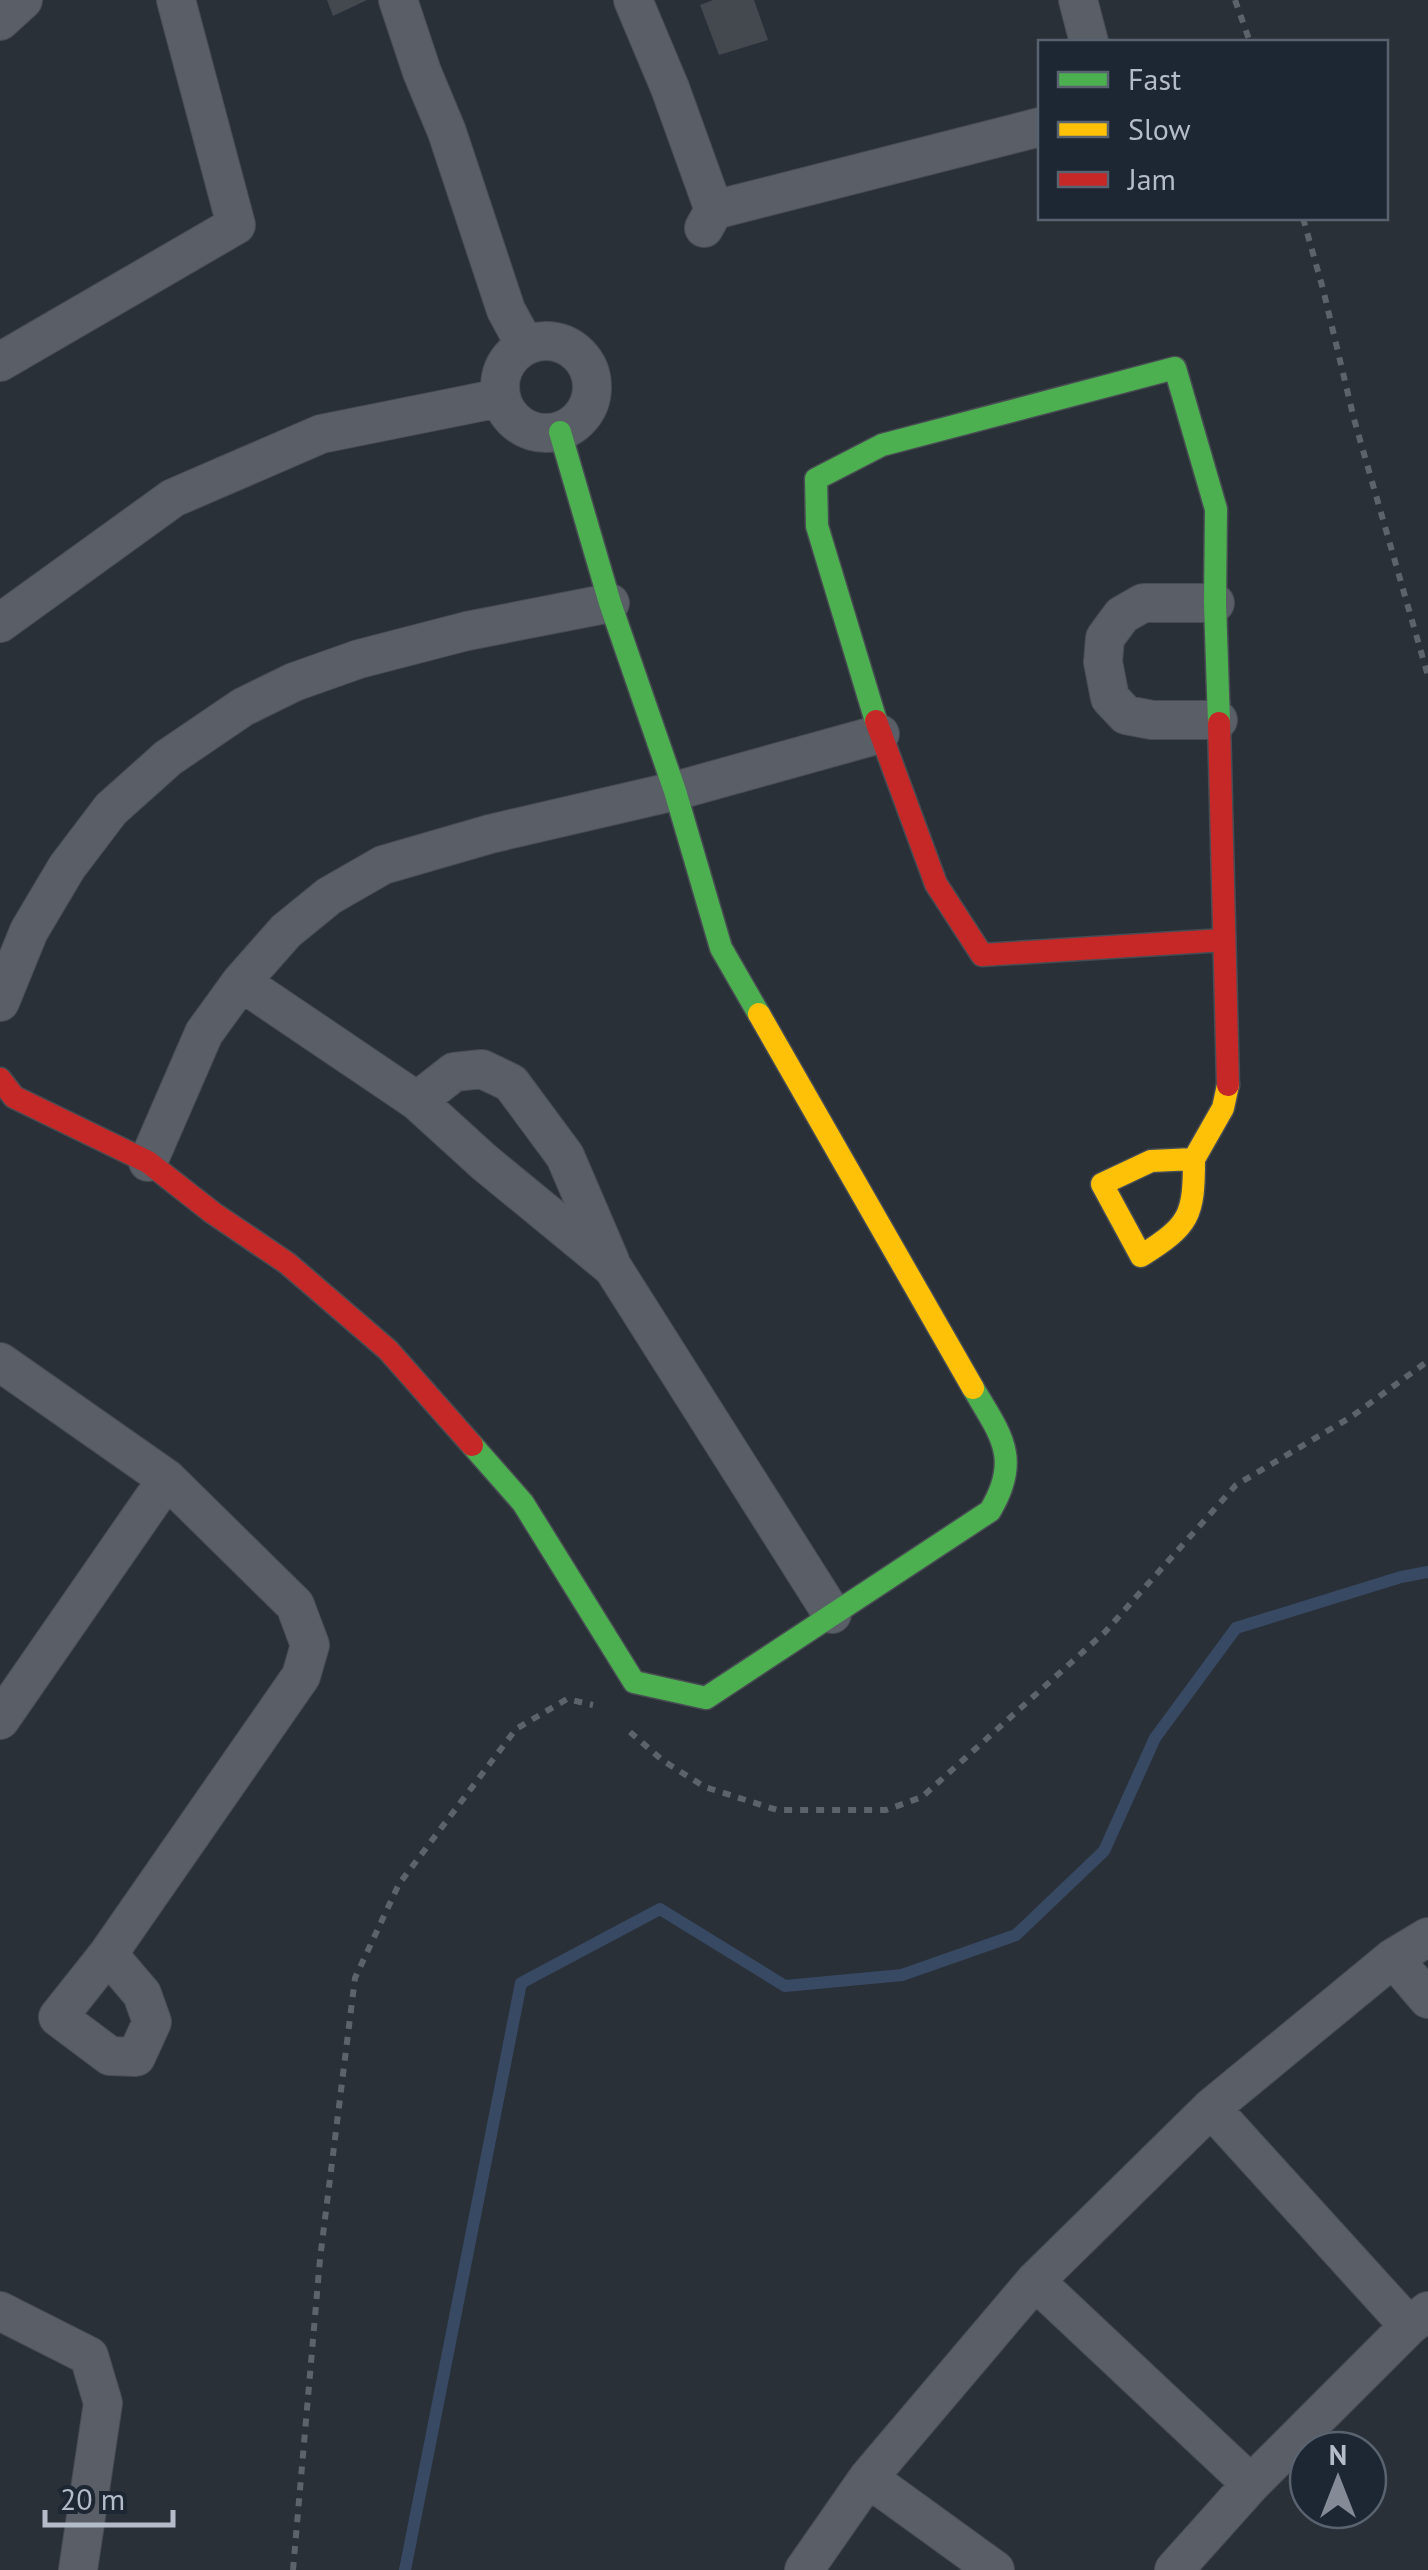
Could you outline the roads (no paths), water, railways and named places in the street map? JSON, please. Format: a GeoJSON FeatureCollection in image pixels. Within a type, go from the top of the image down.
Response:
{"type":"FeatureCollection","features":[{"type":"Feature","properties":{"kind":"street"},"geometry":{"type":"LineString","coordinates":[[0,21],[23,0]]}},
{"type":"Feature","properties":{"kind":"street"},"geometry":{"type":"LineString","coordinates":[[0,362],[236,225],[176,0]]}},
{"type":"Feature","properties":{"kind":"street"},"geometry":{"type":"LineString","coordinates":[[633,0],[670,88],[709,219],[1038,128]]}},
{"type":"Feature","properties":{"kind":"street"},"geometry":{"type":"LineString","coordinates":[[1078,0],[1088,40]]}},
{"type":"Feature","properties":{"kind":"street"},"geometry":{"type":"LineString","coordinates":[[400,1],[506,310],[525,346]]}},
{"type":"Feature","properties":{"kind":"street"},"geometry":{"type":"LineString","coordinates":[[544,340],[564,344],[580,355],[590,372],[592,391],[588,408],[576,423],[560,432],[540,434],[522,428],[508,416],[500,398],[500,377],[508,358],[525,346],[544,340]]}},
{"type":"Feature","properties":{"kind":"street"},"geometry":{"type":"LineString","coordinates":[[1194,1159],[1151,1161],[1102,1184],[1142,1256],[1185,1224],[1194,1201],[1194,1159],[1223,1108],[1229,1081],[1214,603],[1216,510],[1175,368],[882,445],[816,478],[817,526],[880,734],[936,884],[982,955],[1224,940]]}},
{"type":"Feature","properties":{"kind":"street"},"geometry":{"type":"LineString","coordinates":[[0,624],[173,498],[321,434],[500,398]]}},
{"type":"Feature","properties":{"kind":"street"},"geometry":{"type":"LineString","coordinates":[[0,1079],[14,1096],[148,1162],[213,1213],[287,1263],[388,1350],[524,1503],[634,1682],[706,1698],[990,1512],[1000,1497],[1006,1475],[1005,1444],[721,948],[674,791],[610,603],[560,432]]}},
{"type":"Feature","properties":{"kind":"street"},"geometry":{"type":"LineString","coordinates":[[0,1002],[28,931],[67,867],[110,809],[168,758],[242,707],[294,682],[360,659],[468,631],[610,603]]}},
{"type":"Feature","properties":{"kind":"street"},"geometry":{"type":"LineString","coordinates":[[1214,603],[1143,603],[1122,614],[1104,638],[1102,662],[1110,698],[1126,716],[1218,720]]}},
{"type":"Feature","properties":{"kind":"street"},"geometry":{"type":"LineString","coordinates":[[148,1162],[204,1033],[241,982],[286,931],[329,896],[383,865],[880,734]]}},
{"type":"Feature","properties":{"kind":"street"},"geometry":{"type":"LineString","coordinates":[[241,982],[417,1102],[613,1268]]}},
{"type":"Feature","properties":{"kind":"street"},"geometry":{"type":"LineString","coordinates":[[417,1102],[454,1072],[482,1068],[510,1083],[565,1156],[613,1268],[832,1614]]}},
{"type":"Feature","properties":{"kind":"street"},"geometry":{"type":"LineString","coordinates":[[0,1362],[167,1479],[295,1605],[310,1644],[301,1676],[108,1954]]}},
{"type":"Feature","properties":{"kind":"street"},"geometry":{"type":"LineString","coordinates":[[0,1720],[167,1479]]}},
{"type":"Feature","properties":{"kind":"street"},"geometry":{"type":"LineString","coordinates":[[804,2570],[868,2478],[1035,2282],[1211,2108],[1393,1958],[1428,1937]]}},
{"type":"Feature","properties":{"kind":"street"},"geometry":{"type":"LineString","coordinates":[[1393,1958],[1428,1999]]}},
{"type":"Feature","properties":{"kind":"street"},"geometry":{"type":"LineString","coordinates":[[1174,2570],[1251,2484],[1418,2319],[1211,2108]]}},
{"type":"Feature","properties":{"kind":"street"},"geometry":{"type":"LineString","coordinates":[[1035,2282],[1251,2484]]}},
{"type":"Feature","properties":{"kind":"street"},"geometry":{"type":"LineString","coordinates":[[0,2312],[89,2356],[94,2372],[103,2403],[78,2570]]}},
{"type":"Feature","properties":{"kind":"street"},"geometry":{"type":"LineString","coordinates":[[868,2478],[994,2570]]}},
{"type":"Feature","properties":{"kind":"waterway"},"geometry":{"type":"LineString","coordinates":[[405,2570],[521,1983],[660,1909],[785,1986],[902,1975],[1016,1935],[1104,1851],[1155,1738],[1236,1628],[1428,1572]]}}]}
